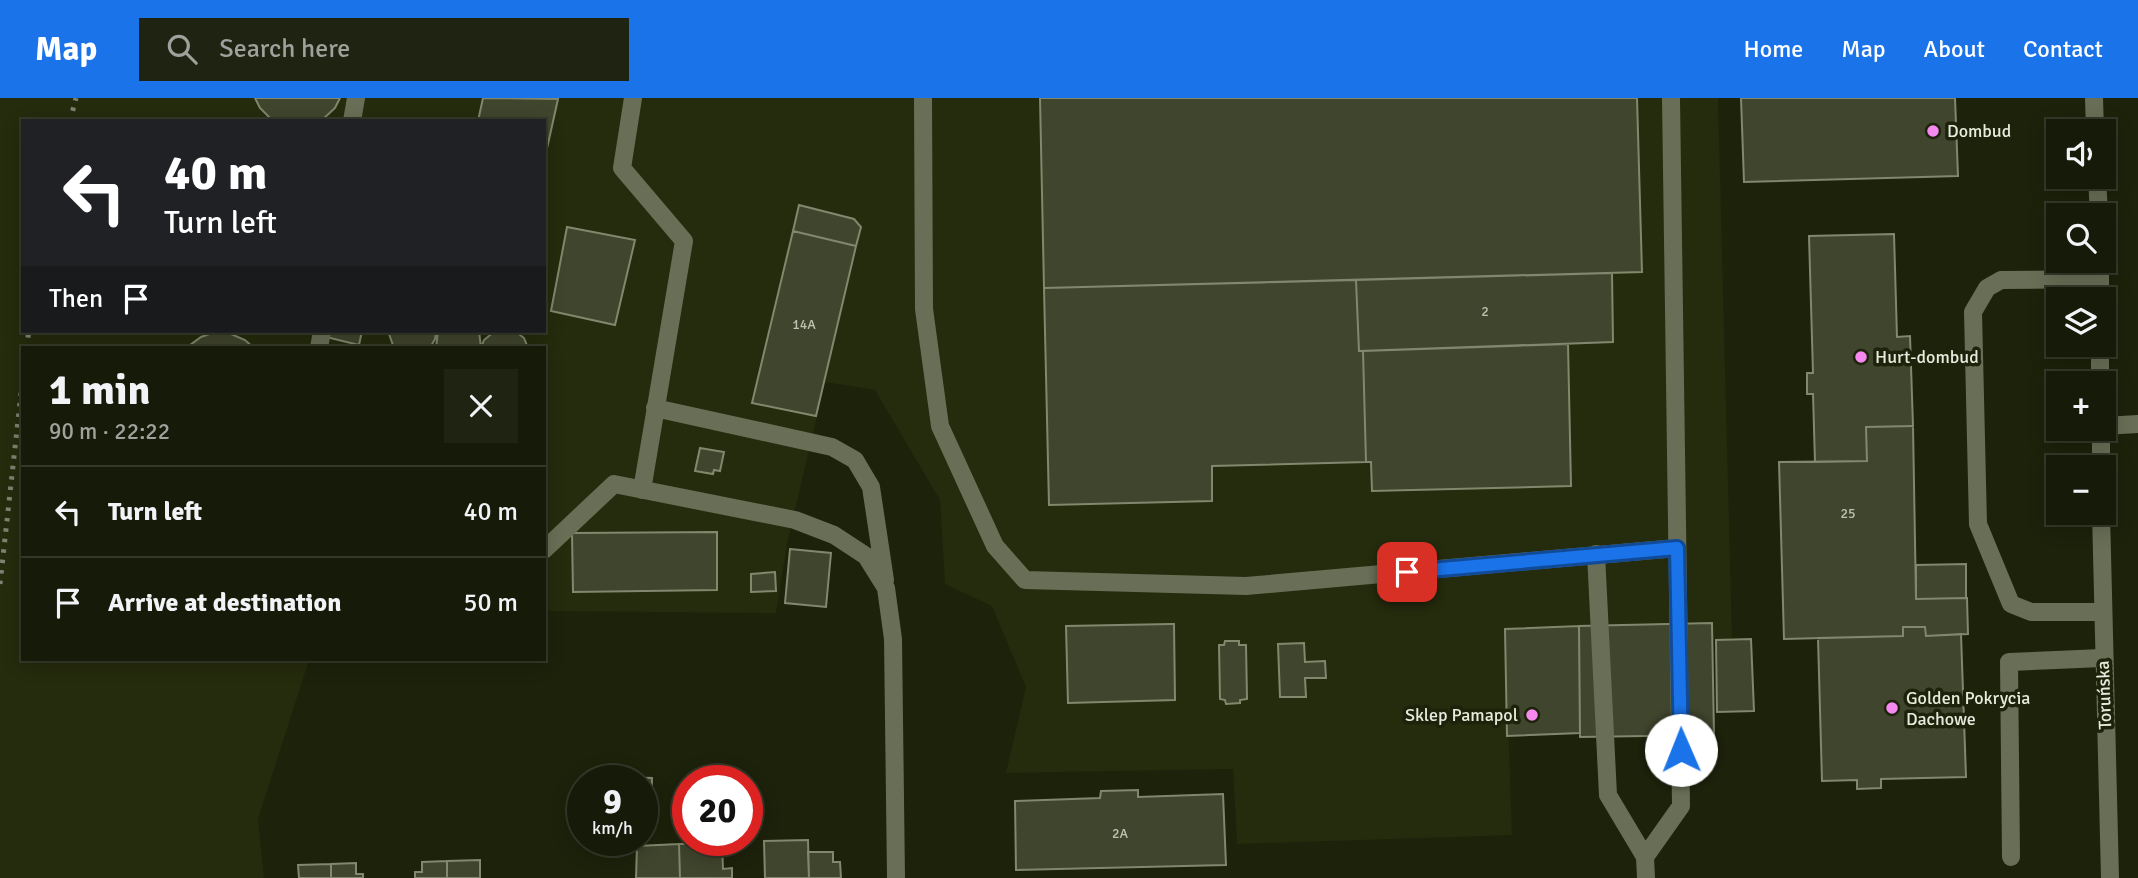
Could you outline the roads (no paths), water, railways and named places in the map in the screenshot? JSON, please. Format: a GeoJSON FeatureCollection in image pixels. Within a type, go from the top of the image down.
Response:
{"type":"FeatureCollection","features":[{"type":"Feature","properties":{"kind":"street"},"geometry":{"type":"LineString","coordinates":[[352,119],[356,98]]}},
{"type":"Feature","properties":{"kind":"street"},"geometry":{"type":"LineString","coordinates":[[633,98],[622,168],[684,241],[642,490]]}},
{"type":"Feature","properties":{"kind":"street"},"geometry":{"type":"LineString","coordinates":[[923,98],[923,309],[940,426],[995,546],[1026,580],[1245,586],[1677,548]]}},
{"type":"Feature","properties":{"kind":"street"},"geometry":{"type":"LineString","coordinates":[[1645,857],[1681,806],[1671,98]]}},
{"type":"Feature","properties":{"kind":"street"},"geometry":{"type":"LineString","coordinates":[[2094,98],[2095,119]]}},
{"type":"Feature","properties":{"kind":"street"},"geometry":{"type":"LineString","coordinates":[[2100,273],[2100,287]]}},
{"type":"Feature","properties":{"kind":"street"},"geometry":{"type":"LineString","coordinates":[[2100,279],[2001,280],[1987,288],[1973,312],[1978,524],[2011,604],[2031,612],[2102,612]]}},
{"type":"Feature","properties":{"kind":"street"},"geometry":{"type":"LineString","coordinates":[[656,408],[832,447],[855,460],[871,487],[893,639],[896,878]]}},
{"type":"Feature","properties":{"kind":"street"},"geometry":{"type":"LineString","coordinates":[[2116,426],[2138,424]]}},
{"type":"Feature","properties":{"kind":"street"},"geometry":{"type":"LineString","coordinates":[[546,548],[614,484],[795,520],[834,535],[866,556],[886,588]]}},
{"type":"Feature","properties":{"kind":"street","name":"Toruńska"},"geometry":{"type":"LineString","coordinates":[[2101,525],[2102,659],[2110,878]]}},
{"type":"Feature","properties":{"kind":"street"},"geometry":{"type":"LineString","coordinates":[[1596,554],[1608,795],[1645,857],[1646,878]]}},
{"type":"Feature","properties":{"kind":"street"},"geometry":{"type":"LineString","coordinates":[[2011,857],[2009,662],[2102,659]]}},
{"type":"Feature","properties":{"kind":"railway"},"geometry":{"type":"LineString","coordinates":[[71,119],[76,98]]}},
{"type":"Feature","properties":{"kind":"railway"},"geometry":{"type":"LineString","coordinates":[[26,346],[29,333]]}},
{"type":"Feature","properties":{"kind":"railway"},"geometry":{"type":"LineString","coordinates":[[0,584],[21,393]]}},
{"type":"Feature","properties":{"kind":"place","name":"Dombud"},"geometry":{"type":"Point","coordinates":[1933,131]}},
{"type":"Feature","properties":{"kind":"place","name":"Hurt-dombud"},"geometry":{"type":"Point","coordinates":[1861,357]}},
{"type":"Feature","properties":{"kind":"place","name":"Golden Pokrycia Dachowe"},"geometry":{"type":"Point","coordinates":[1892,708]}},
{"type":"Feature","properties":{"kind":"place","name":"Sklep Pamapol"},"geometry":{"type":"Point","coordinates":[1532,715]}}]}
